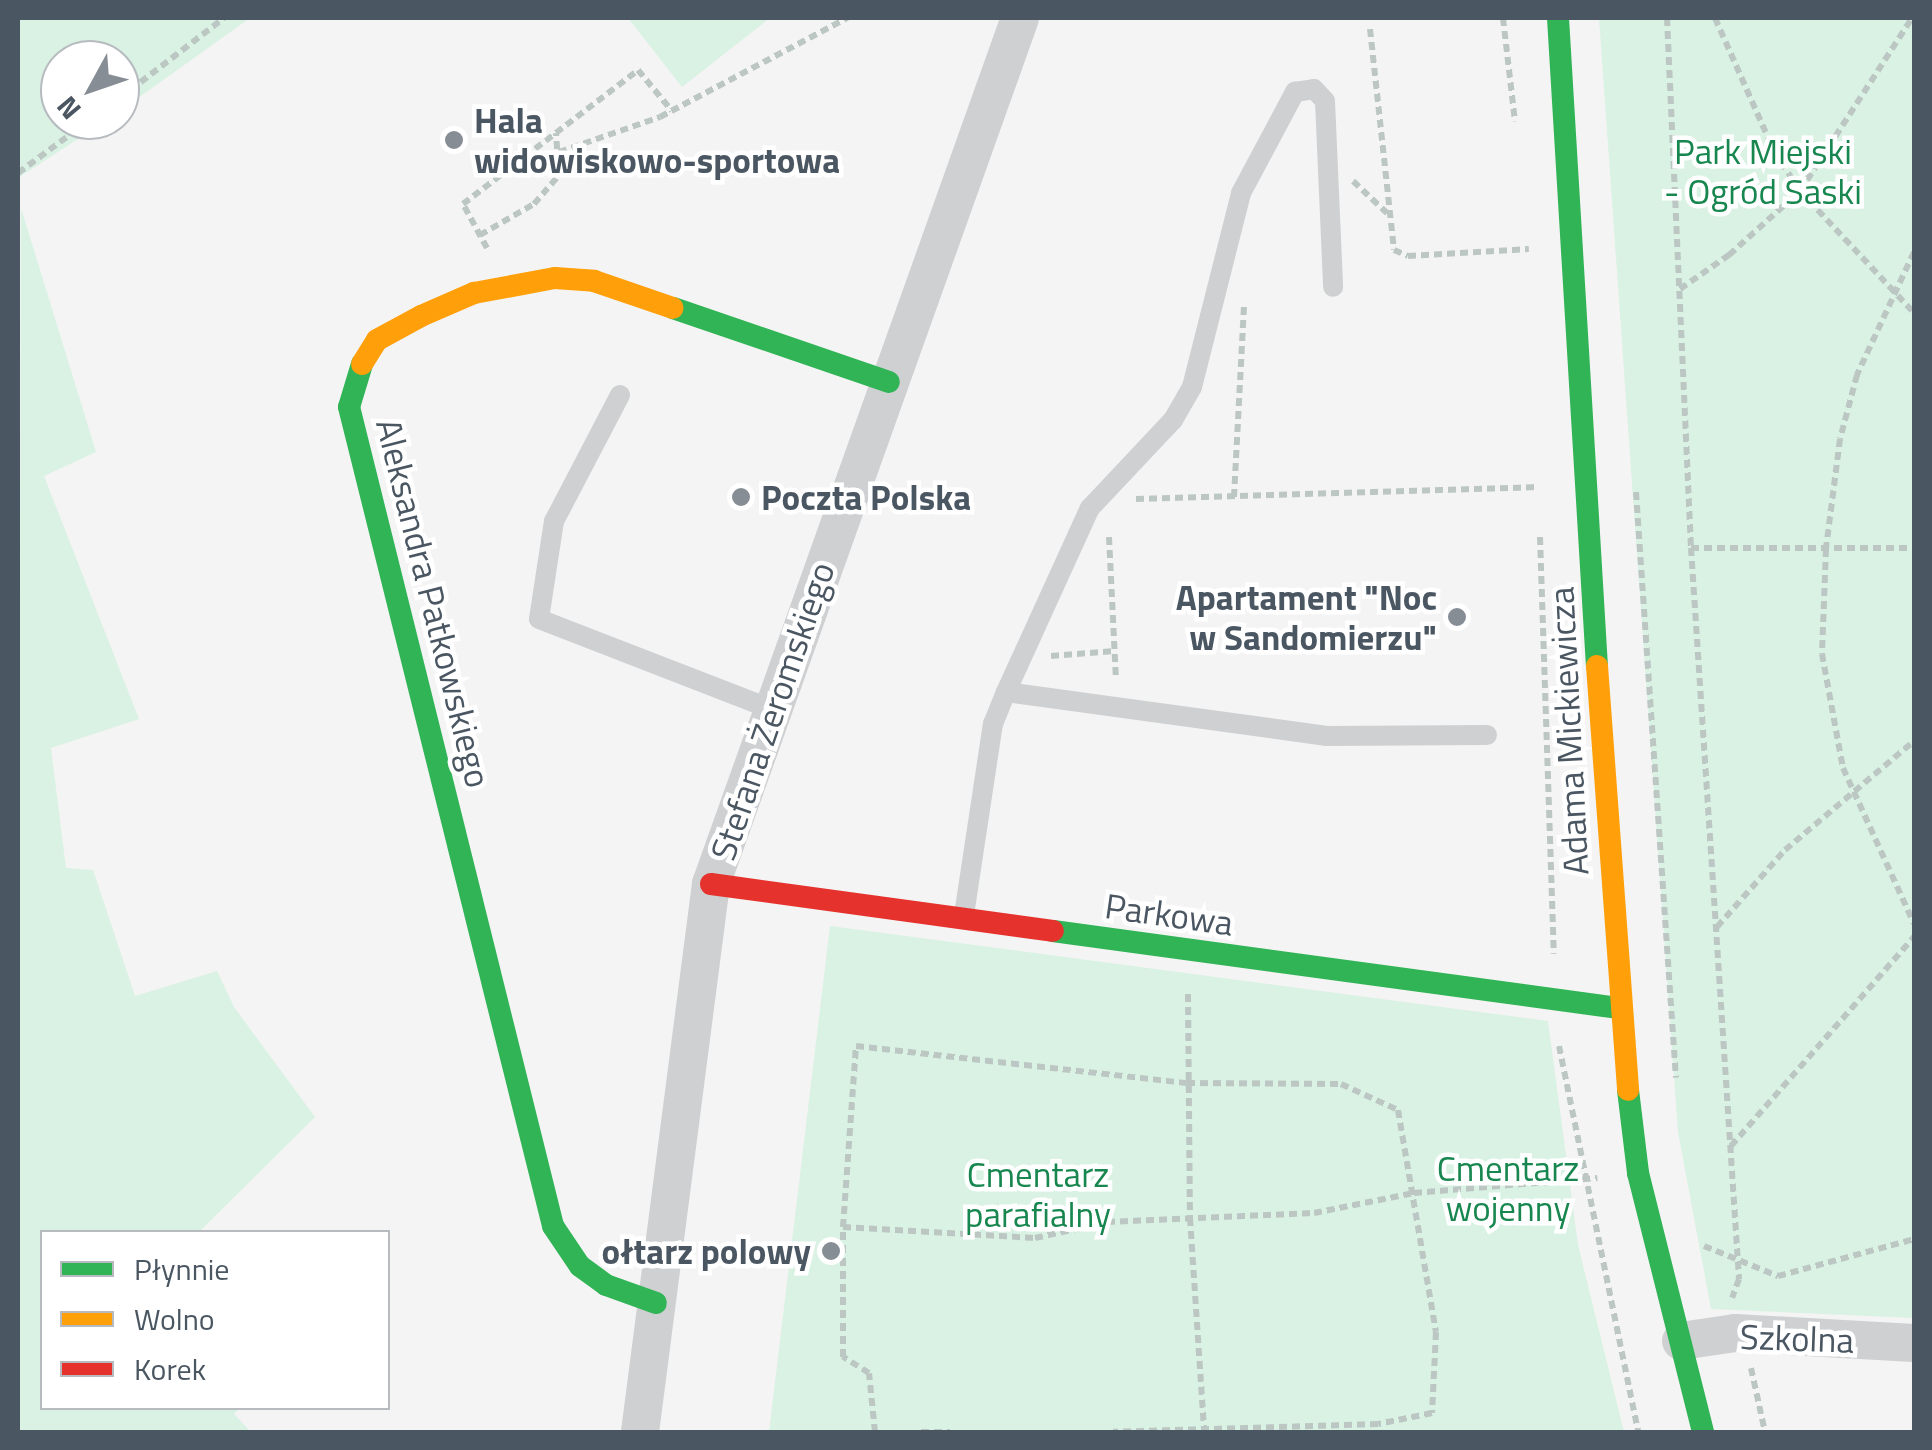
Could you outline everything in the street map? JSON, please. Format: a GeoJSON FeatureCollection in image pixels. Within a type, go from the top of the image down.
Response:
{"type":"FeatureCollection","features":[{"type":"Feature","properties":{"kind":"street","name":"Stefana Żeromskiego"},"geometry":{"type":"LineString","coordinates":[[640,1432],[711,884],[1020,18]]}},
{"type":"Feature","properties":{"kind":"street","name":"Adama Mickiewicza"},"geometry":{"type":"LineString","coordinates":[[1558,18],[1618,1008],[1638,1172],[1703,1432]]}},
{"type":"Feature","properties":{"kind":"street","name":"Aleksandra Patkowskiego"},"geometry":{"type":"LineString","coordinates":[[656,1303],[606,1285],[580,1266],[554,1226],[350,391],[377,340],[474,293],[506,285],[594,281],[889,382]]}},
{"type":"Feature","properties":{"kind":"street","name":"Parkowa"},"geometry":{"type":"LineString","coordinates":[[711,884],[963,922],[1618,1008]]}},
{"type":"Feature","properties":{"kind":"street","name":"Szkolna"},"geometry":{"type":"LineString","coordinates":[[1681,1341],[1736,1333],[1914,1343]]}},
{"type":"Feature","properties":{"kind":"lane"},"geometry":{"type":"LineString","coordinates":[[963,922],[993,724],[1026,644],[1090,508],[1173,420],[1192,387],[1241,193],[1295,92],[1314,89],[1324,101],[1333,287]]}},
{"type":"Feature","properties":{"kind":"lane"},"geometry":{"type":"LineString","coordinates":[[620,395],[554,522],[539,620],[771,709]]}},
{"type":"Feature","properties":{"kind":"lane"},"geometry":{"type":"LineString","coordinates":[[1006,692],[1118,711],[1328,736],[1487,735]]}},
{"type":"Feature","properties":{"kind":"path"},"geometry":{"type":"LineString","coordinates":[[140,83],[224,18]]}},
{"type":"Feature","properties":{"kind":"path"},"geometry":{"type":"LineString","coordinates":[[558,152],[672,112],[847,18]]}},
{"type":"Feature","properties":{"kind":"path"},"geometry":{"type":"LineString","coordinates":[[1503,18],[1517,133]]}},
{"type":"Feature","properties":{"kind":"path"},"geometry":{"type":"LineString","coordinates":[[1667,18],[1692,548],[1739,1279],[1728,1310],[1717,1296]]}},
{"type":"Feature","properties":{"kind":"path"},"geometry":{"type":"LineString","coordinates":[[1715,18],[1774,151],[1800,191],[1914,313]]}},
{"type":"Feature","properties":{"kind":"path"},"geometry":{"type":"LineString","coordinates":[[1679,290],[1729,256],[1800,191],[1912,18]]}},
{"type":"Feature","properties":{"kind":"path"},"geometry":{"type":"LineString","coordinates":[[1370,29],[1394,250],[1408,256],[1530,249]]}},
{"type":"Feature","properties":{"kind":"path"},"geometry":{"type":"LineString","coordinates":[[506,285],[463,204],[638,70],[672,112]]}},
{"type":"Feature","properties":{"kind":"path"},"geometry":{"type":"LineString","coordinates":[[480,234],[534,204],[559,175],[556,133]]}},
{"type":"Feature","properties":{"kind":"path"},"geometry":{"type":"LineString","coordinates":[[18,173],[63,140]]}},
{"type":"Feature","properties":{"kind":"path"},"geometry":{"type":"LineString","coordinates":[[1528,229],[1532,262]]}},
{"type":"Feature","properties":{"kind":"path"},"geometry":{"type":"LineString","coordinates":[[1914,252],[1894,288],[1857,375],[1840,439],[1826,549],[1822,654],[1852,791],[1914,924]]}},
{"type":"Feature","properties":{"kind":"path"},"geometry":{"type":"LineString","coordinates":[[1234,497],[1244,299]]}},
{"type":"Feature","properties":{"kind":"path"},"geometry":{"type":"LineString","coordinates":[[1539,467],[1540,507]]}},
{"type":"Feature","properties":{"kind":"path"},"geometry":{"type":"LineString","coordinates":[[1634,472],[1677,1095]]}},
{"type":"Feature","properties":{"kind":"path"},"geometry":{"type":"LineString","coordinates":[[1121,500],[1539,487]]}},
{"type":"Feature","properties":{"kind":"path"},"geometry":{"type":"LineString","coordinates":[[1540,526],[1554,959]]}},
{"type":"Feature","properties":{"kind":"path"},"geometry":{"type":"LineString","coordinates":[[1108,534],[1118,711]]}},
{"type":"Feature","properties":{"kind":"path"},"geometry":{"type":"LineString","coordinates":[[1692,548],[1914,548]]}},
{"type":"Feature","properties":{"kind":"path"},"geometry":{"type":"LineString","coordinates":[[1026,644],[1049,656],[1115,651]]}},
{"type":"Feature","properties":{"kind":"path"},"geometry":{"type":"LineString","coordinates":[[1716,928],[1749,898],[1785,850],[1852,791],[1897,762],[1914,741]]}},
{"type":"Feature","properties":{"kind":"path"},"geometry":{"type":"LineString","coordinates":[[1730,1147],[1914,936]]}},
{"type":"Feature","properties":{"kind":"path"},"geometry":{"type":"LineString","coordinates":[[1188,973],[1190,1218],[1204,1432]]}},
{"type":"Feature","properties":{"kind":"path"},"geometry":{"type":"LineString","coordinates":[[1558,1033],[1584,1180],[1638,1432]]}},
{"type":"Feature","properties":{"kind":"path"},"geometry":{"type":"LineString","coordinates":[[875,1432],[870,1373],[843,1357],[843,1227],[856,1046],[1187,1083],[1341,1084],[1398,1110],[1436,1332],[1432,1414],[1378,1424],[1113,1432]]}},
{"type":"Feature","properties":{"kind":"path"},"geometry":{"type":"LineString","coordinates":[[843,1227],[1035,1238],[1107,1222],[1314,1213],[1414,1193],[1638,1172]]}},
{"type":"Feature","properties":{"kind":"path"},"geometry":{"type":"LineString","coordinates":[[1700,1227],[1708,1262]]}},
{"type":"Feature","properties":{"kind":"path"},"geometry":{"type":"LineString","coordinates":[[1704,1246],[1778,1276],[1914,1239]]}},
{"type":"Feature","properties":{"kind":"path"},"geometry":{"type":"LineString","coordinates":[[1746,1356],[1765,1432]]}},
{"type":"Feature","properties":{"kind":"path"},"geometry":{"type":"LineString","coordinates":[[921,1432],[950,1432]]}},
{"type":"Feature","properties":{"kind":"green space"},"geometry":{"type":"Polygon","coordinates":[[[18,18],[250,18],[140,97],[140,40],[40,40],[40,140],[76,140],[18,178],[18,18]]]}},
{"type":"Feature","properties":{"kind":"green space"},"geometry":{"type":"Polygon","coordinates":[[[628,18],[770,18],[682,87],[628,18]]]}},
{"type":"Feature","properties":{"kind":"green space","name":"Park Miejski - Ogród Saski"},"geometry":{"type":"Polygon","coordinates":[[[1599,18],[1914,18],[1914,1318],[1711,1309],[1678,1132],[1599,18]]]}},
{"type":"Feature","properties":{"kind":"green space"},"geometry":{"type":"Polygon","coordinates":[[[21,208],[96,452],[44,476],[139,719],[51,748],[66,868],[93,870],[135,996],[217,971],[234,1007],[315,1117],[201,1230],[40,1230],[40,1410],[238,1410],[234,1414],[251,1432],[18,1432],[21,208]]]}},
{"type":"Feature","properties":{"kind":"green space","name":"Cmentarz parafialny"},"geometry":{"type":"Polygon","coordinates":[[[830,926],[1548,1021],[1578,1245],[1624,1432],[769,1432],[830,926]]]}},
{"type":"Feature","properties":{"kind":"traffic: fast"},"geometry":{"type":"LineString","coordinates":[[1558,18],[1597,666]]}},
{"type":"Feature","properties":{"kind":"traffic: fast"},"geometry":{"type":"LineString","coordinates":[[673,308],[889,382]]}},
{"type":"Feature","properties":{"kind":"traffic: fast"},"geometry":{"type":"LineString","coordinates":[[362,364],[349,407],[553,1226],[580,1266],[606,1285],[656,1303]]}},
{"type":"Feature","properties":{"kind":"traffic: fast"},"geometry":{"type":"LineString","coordinates":[[1053,931],[1618,1008]]}},
{"type":"Feature","properties":{"kind":"traffic: fast"},"geometry":{"type":"LineString","coordinates":[[1628,1090],[1638,1173],[1703,1432]]}},
{"type":"Feature","properties":{"kind":"traffic: slow"},"geometry":{"type":"LineString","coordinates":[[362,364],[377,340],[421,316],[474,293],[555,278],[594,281],[673,308]]}},
{"type":"Feature","properties":{"kind":"traffic: slow"},"geometry":{"type":"LineString","coordinates":[[1597,666],[1628,1090]]}},
{"type":"Feature","properties":{"kind":"traffic: jam"},"geometry":{"type":"LineString","coordinates":[[711,884],[1053,931]]}},
{"type":"Feature","properties":{"kind":"place","name":"Hala widowiskowo-sportowa"},"geometry":{"type":"Point","coordinates":[454,140]}},
{"type":"Feature","properties":{"kind":"place","name":"Poczta Polska"},"geometry":{"type":"Point","coordinates":[741,497]}},
{"type":"Feature","properties":{"kind":"place","name":"Apartament \"Noc w Sandomierzu\""},"geometry":{"type":"Point","coordinates":[1457,617]}},
{"type":"Feature","properties":{"kind":"place","name":"ołtarz polowy"},"geometry":{"type":"Point","coordinates":[831,1251]}},
{"type":"Feature","properties":{"kind":"park label","name":"Cmentarz wojenny"},"geometry":{"type":"Point","coordinates":[1508,1188]}}]}
